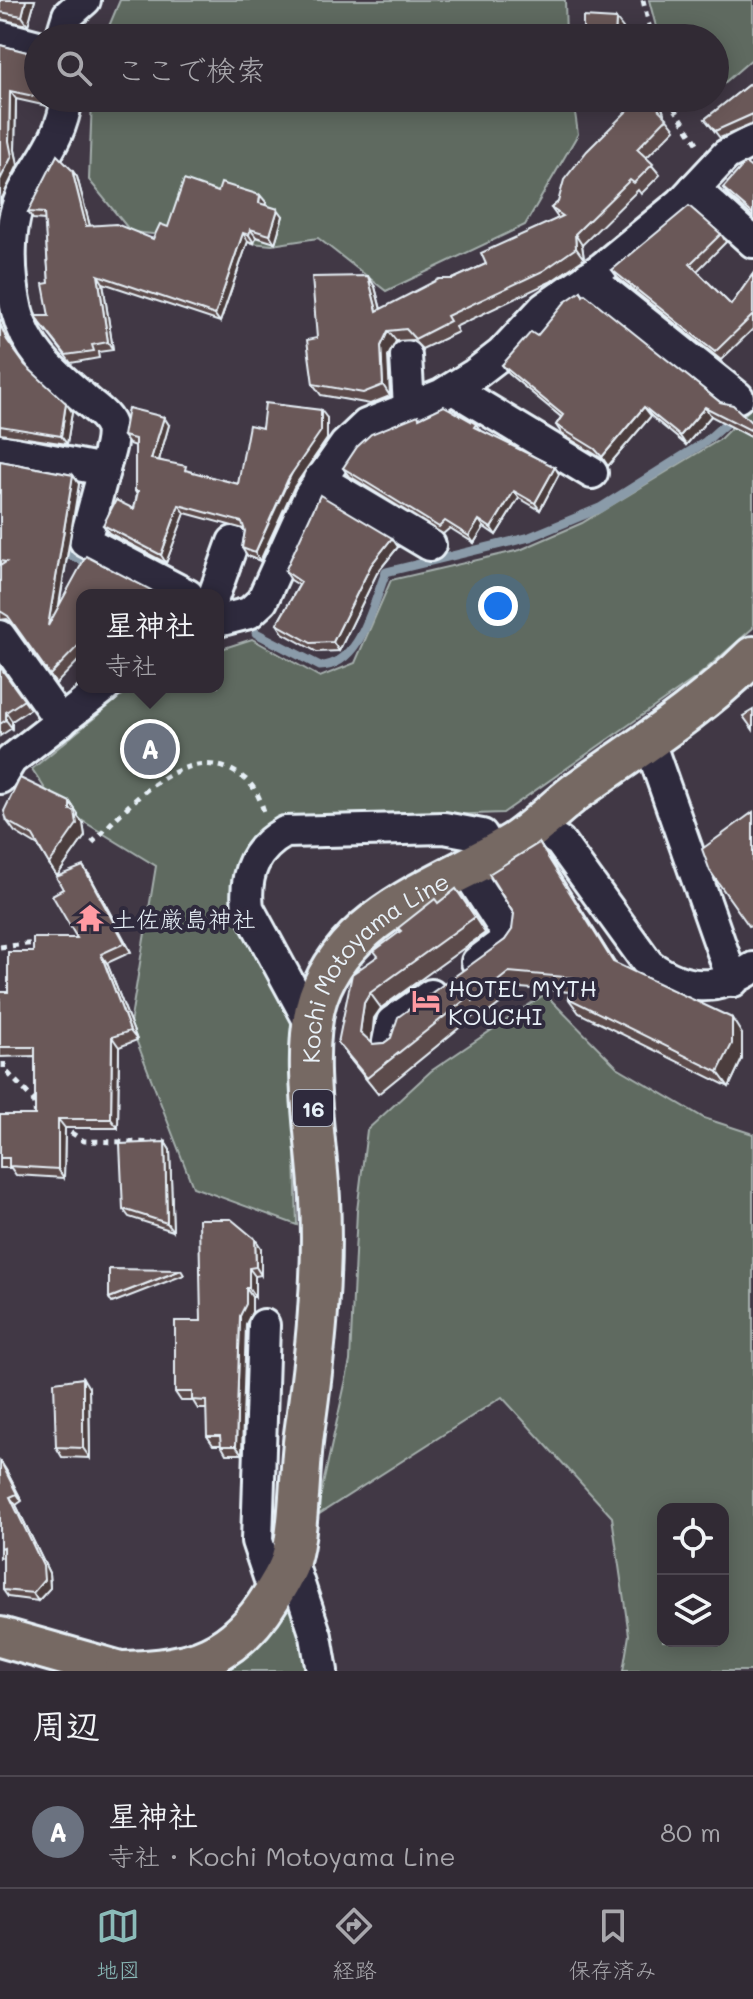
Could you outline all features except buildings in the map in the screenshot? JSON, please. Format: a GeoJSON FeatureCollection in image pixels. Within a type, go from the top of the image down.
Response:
{"type":"FeatureCollection","features":[{"type":"Feature","properties":{"kind":"main road","name":"Kochi Motoyama Line"},"geometry":{"type":"LineString","coordinates":[[0,1637],[122,1671],[178,1667],[229,1647],[257,1620],[282,1576],[317,1337],[320,1200],[313,1125],[312,1026],[319,997],[333,966],[357,937],[401,903],[517,840],[532,824],[715,690],[753,656]]}},
{"type":"Feature","properties":{"kind":"street"},"geometry":{"type":"LineString","coordinates":[[65,24],[68,15],[85,0]]}},
{"type":"Feature","properties":{"kind":"street"},"geometry":{"type":"LineString","coordinates":[[0,36],[24,42]]}},
{"type":"Feature","properties":{"kind":"street"},"geometry":{"type":"LineString","coordinates":[[65,112],[63,127],[23,193],[15,213],[8,307],[44,364],[108,419],[112,439],[85,541],[177,589]]}},
{"type":"Feature","properties":{"kind":"street"},"geometry":{"type":"LineString","coordinates":[[224,611],[249,613],[262,601],[319,479],[345,445],[366,425],[453,389],[501,354],[544,308],[588,277],[704,178],[726,155],[753,141]]}},
{"type":"Feature","properties":{"kind":"street"},"geometry":{"type":"LineString","coordinates":[[704,178],[753,242]]}},
{"type":"Feature","properties":{"kind":"street"},"geometry":{"type":"LineString","coordinates":[[588,277],[738,397]]}},
{"type":"Feature","properties":{"kind":"street"},"geometry":{"type":"LineString","coordinates":[[406,356],[409,407]]}},
{"type":"Feature","properties":{"kind":"street"},"geometry":{"type":"LineString","coordinates":[[453,389],[592,473]]}},
{"type":"Feature","properties":{"kind":"street"},"geometry":{"type":"LineString","coordinates":[[0,450],[104,470]]}},
{"type":"Feature","properties":{"kind":"street"},"geometry":{"type":"LineString","coordinates":[[319,479],[430,545]]}},
{"type":"Feature","properties":{"kind":"street"},"geometry":{"type":"LineString","coordinates":[[224,590],[233,542]]}},
{"type":"Feature","properties":{"kind":"street"},"geometry":{"type":"LineString","coordinates":[[6,627],[61,722]]}},
{"type":"Feature","properties":{"kind":"street"},"geometry":{"type":"LineString","coordinates":[[0,778],[11,760],[97,693]]}},
{"type":"Feature","properties":{"kind":"street"},"geometry":{"type":"LineString","coordinates":[[532,824],[560,842],[649,965],[682,982],[718,986],[743,975],[648,739]]}},
{"type":"Feature","properties":{"kind":"street"},"geometry":{"type":"LineString","coordinates":[[312,1026],[248,908],[246,889],[251,864],[271,840],[285,832],[444,828],[482,835],[479,860],[507,933],[505,941],[392,1022],[388,1042]]}},
{"type":"Feature","properties":{"kind":"street"},"geometry":{"type":"LineString","coordinates":[[264,1325],[257,1541],[282,1576],[316,1636],[322,1671]]}},
{"type":"Feature","properties":{"kind":"path"},"geometry":{"type":"LineString","coordinates":[[643,0],[649,24]]}},
{"type":"Feature","properties":{"kind":"path"},"geometry":{"type":"LineString","coordinates":[[674,112],[704,178]]}},
{"type":"Feature","properties":{"kind":"path"},"geometry":{"type":"LineString","coordinates":[[92,843],[148,788],[193,766],[220,766],[252,783],[271,840]]}},
{"type":"Feature","properties":{"kind":"path"},"geometry":{"type":"LineString","coordinates":[[0,947],[36,943]]}},
{"type":"Feature","properties":{"kind":"path"},"geometry":{"type":"LineString","coordinates":[[4,1042],[4,1069],[33,1099],[37,1128]]}},
{"type":"Feature","properties":{"kind":"path"},"geometry":{"type":"LineString","coordinates":[[48,1129],[70,1132],[84,1141],[167,1143]]}},
{"type":"Feature","properties":{"kind":"green space"},"geometry":{"type":"Polygon","coordinates":[[[120,0],[565,0],[566,24],[110,24],[120,0]]]}},
{"type":"Feature","properties":{"kind":"green space"},"geometry":{"type":"Polygon","coordinates":[[[649,0],[753,0],[753,58],[729,79],[729,24],[655,24],[649,0]]]}},
{"type":"Feature","properties":{"kind":"green space"},"geometry":{"type":"Polygon","coordinates":[[[91,112],[575,112],[578,134],[525,225],[386,291],[318,238],[272,245],[131,232],[89,180],[91,112]]]}},
{"type":"Feature","properties":{"kind":"green space"},"geometry":{"type":"Polygon","coordinates":[[[753,406],[753,628],[697,677],[503,813],[272,821],[246,850],[236,874],[232,905],[291,1007],[297,1225],[193,1187],[130,1024],[156,866],[55,804],[32,769],[125,693],[224,693],[224,648],[252,639],[320,677],[355,663],[391,580],[520,550],[582,523],[719,440],[753,406]]]}},
{"type":"Feature","properties":{"kind":"green space"},"geometry":{"type":"Polygon","coordinates":[[[545,994],[617,1067],[704,1118],[753,1134],[753,1671],[623,1671],[629,1635],[612,1517],[502,1397],[316,1516],[350,1361],[357,1211],[367,1130],[431,1071],[545,994]]]}},
{"type":"Feature","properties":{"kind":"green space"},"geometry":{"type":"Polygon","coordinates":[[[293,1593],[309,1660],[306,1671],[224,1671],[256,1648],[293,1593]]]}},
{"type":"Feature","properties":{"kind":"waterway"},"geometry":{"type":"LineString","coordinates":[[256,633],[320,666],[334,663],[346,656],[364,631],[386,572],[530,537],[600,508],[705,442],[734,416]]}},
{"type":"Feature","properties":{"kind":"waterway"},"geometry":{"type":"LineString","coordinates":[[58,550],[92,564]]}},
{"type":"Feature","properties":{"kind":"place","name":"星神社"},"geometry":{"type":"Point","coordinates":[150,749]}},
{"type":"Feature","properties":{"kind":"place","name":"土佐厳島神社"},"geometry":{"type":"Point","coordinates":[90,918]}},
{"type":"Feature","properties":{"kind":"place","name":"HOTEL MYTH KOUCHI"},"geometry":{"type":"Point","coordinates":[426,1001]}}]}
